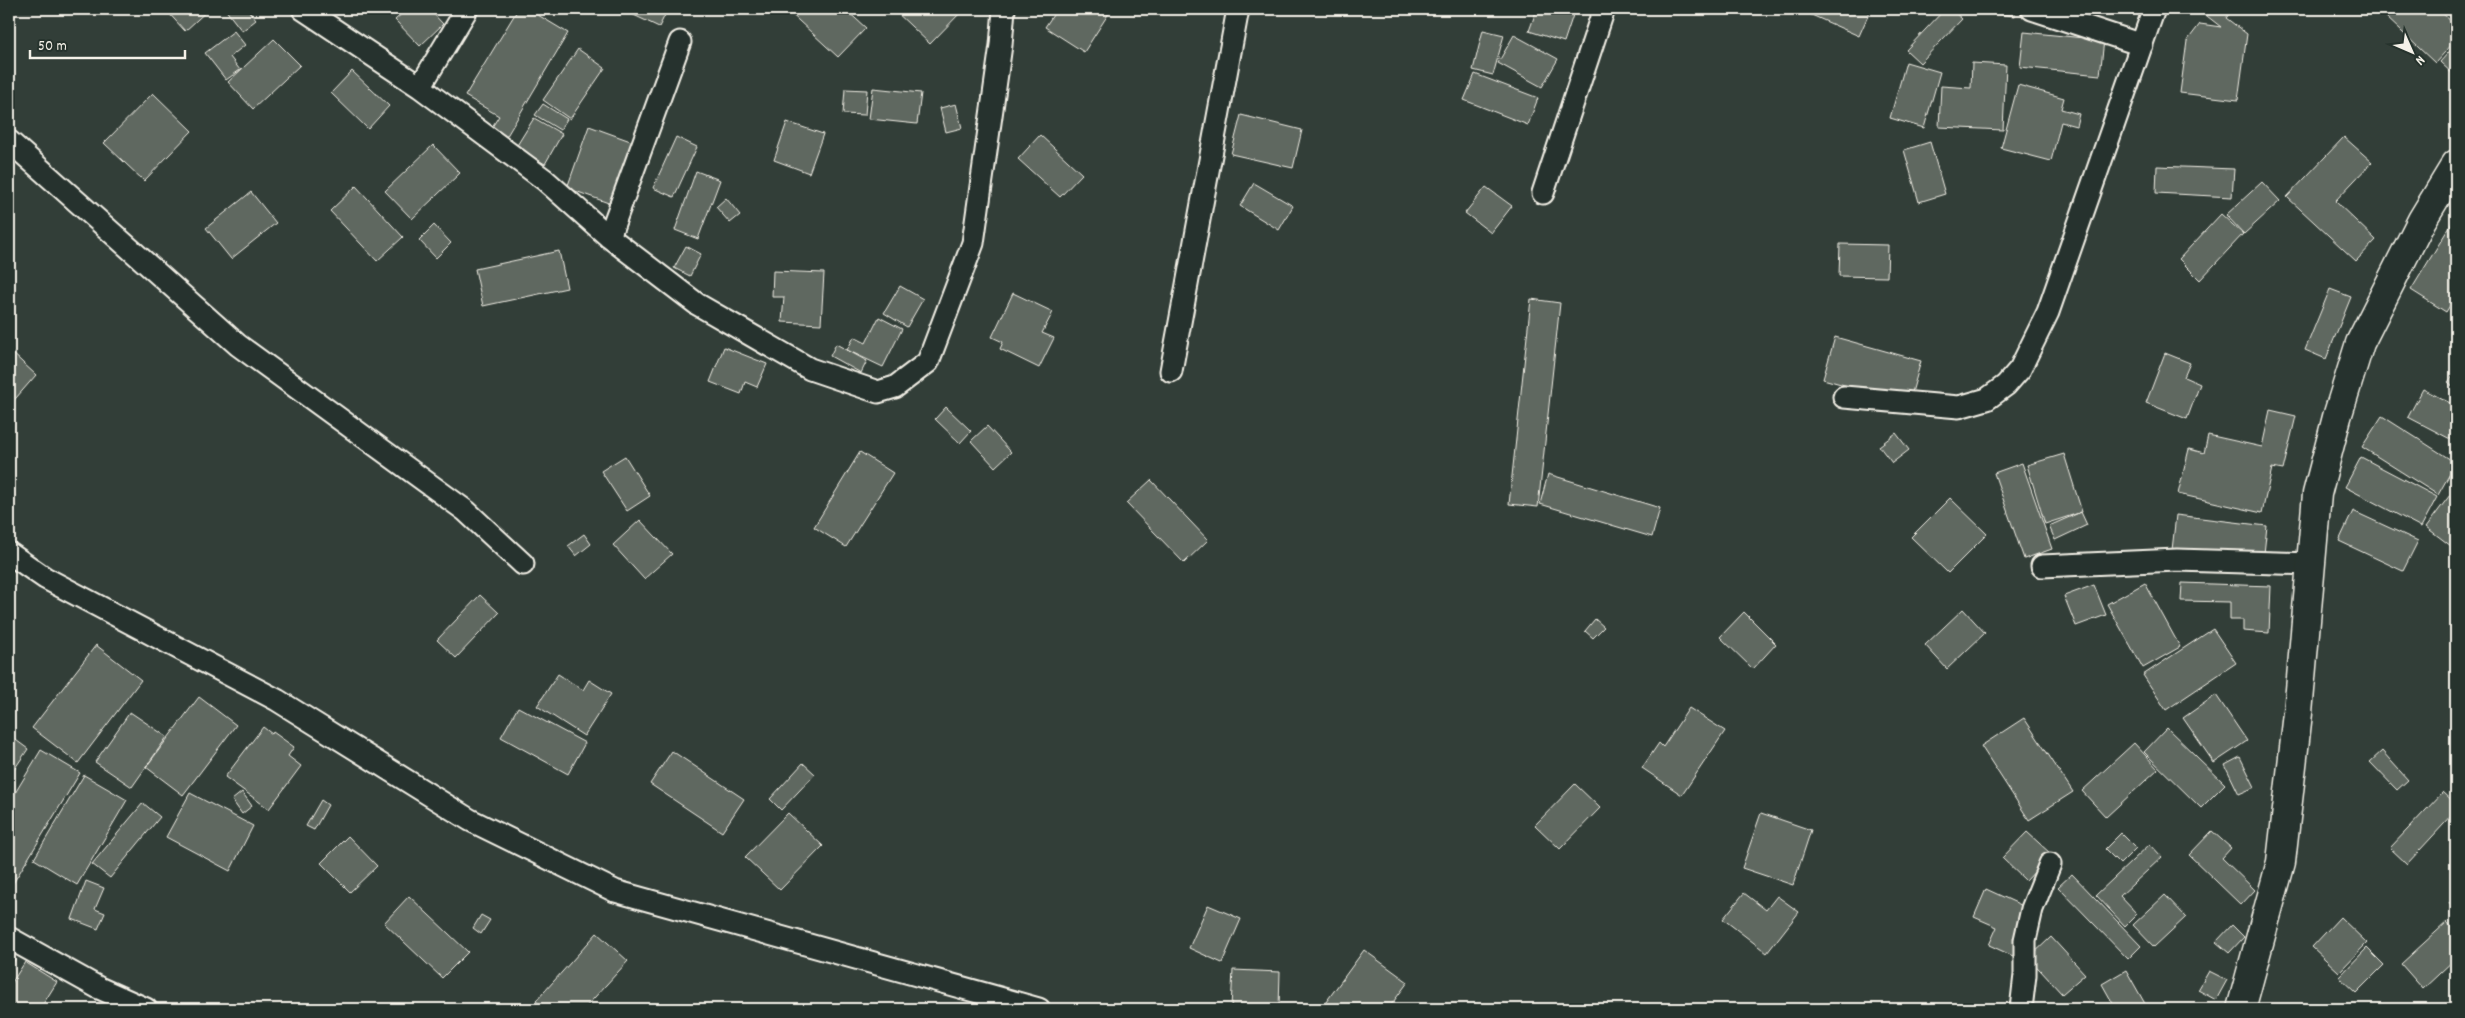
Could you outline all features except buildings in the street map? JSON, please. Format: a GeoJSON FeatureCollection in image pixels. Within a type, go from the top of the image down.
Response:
{"type":"FeatureCollection","features":[{"type":"Feature","properties":{"kind":"street"},"geometry":{"type":"LineString","coordinates":[[303,9],[420,87],[545,180],[609,237],[697,304],[810,369],[878,392],[895,387],[928,362],[972,243],[1001,45],[1004,9]]}},
{"type":"Feature","properties":{"kind":"street"},"geometry":{"type":"LineString","coordinates":[[420,87],[467,9]]}},
{"type":"Feature","properties":{"kind":"street"},"geometry":{"type":"LineString","coordinates":[[1171,371],[1238,9]]}},
{"type":"Feature","properties":{"kind":"street"},"geometry":{"type":"LineString","coordinates":[[1543,193],[1604,9]]}},
{"type":"Feature","properties":{"kind":"street"},"geometry":{"type":"LineString","coordinates":[[2032,9],[2142,45]]}},
{"type":"Feature","properties":{"kind":"street"},"geometry":{"type":"LineString","coordinates":[[1844,397],[1959,407],[1987,399],[2006,385],[2016,374],[2048,312],[2154,9]]}},
{"type":"Feature","properties":{"kind":"street"},"geometry":{"type":"LineString","coordinates":[[609,237],[680,42]]}},
{"type":"Feature","properties":{"kind":"street"},"geometry":{"type":"LineString","coordinates":[[9,141],[238,345],[466,511],[523,564]]}},
{"type":"Feature","properties":{"kind":"street"},"geometry":{"type":"LineString","coordinates":[[2241,1009],[2281,862],[2298,713],[2317,494],[2360,343],[2422,220],[2456,164]]}},
{"type":"Feature","properties":{"kind":"street"},"geometry":{"type":"LineString","coordinates":[[9,553],[45,578],[277,700],[470,820],[615,891],[1040,1009]]}},
{"type":"Feature","properties":{"kind":"street"},"geometry":{"type":"LineString","coordinates":[[2042,566],[2177,560],[2311,564]]}},
{"type":"Feature","properties":{"kind":"street"},"geometry":{"type":"LineString","coordinates":[[2021,1009],[2025,975],[2025,940],[2032,909],[2050,864]]}},
{"type":"Feature","properties":{"kind":"street"},"geometry":{"type":"LineString","coordinates":[[9,938],[99,988],[146,1009]]}}]}
